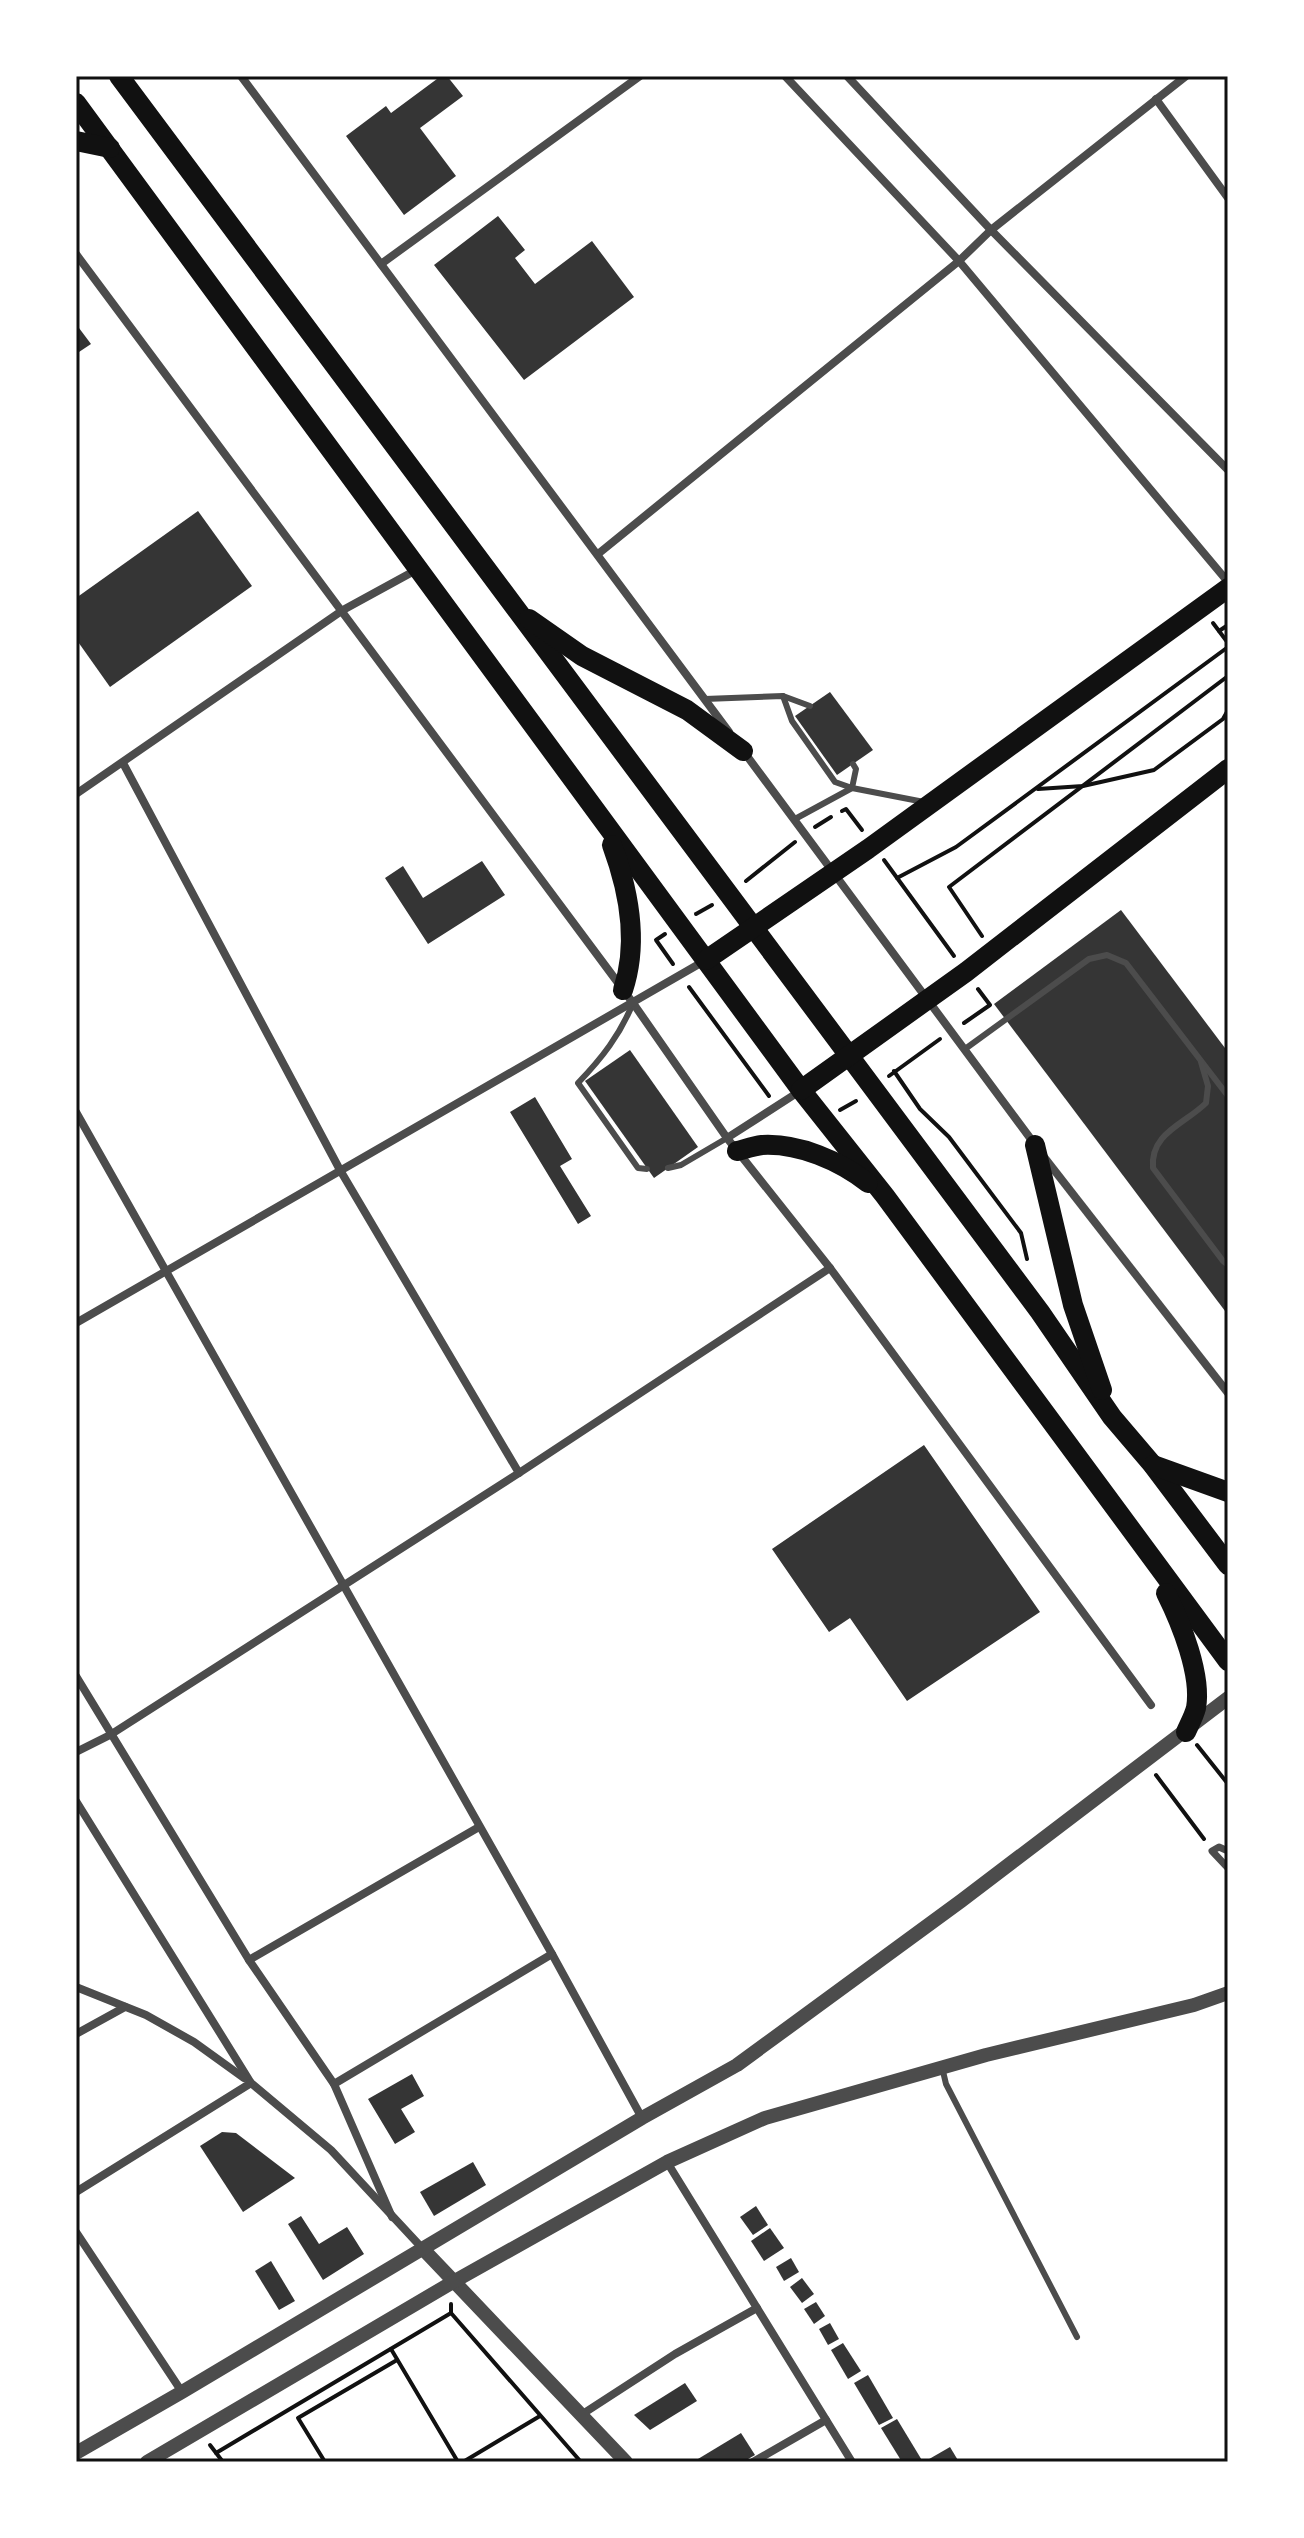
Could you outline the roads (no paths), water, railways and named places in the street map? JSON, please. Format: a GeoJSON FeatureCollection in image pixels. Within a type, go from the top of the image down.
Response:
{"type":"FeatureCollection","features":[{"type":"Feature","properties":{"kind":"main road"},"geometry":{"type":"LineString","coordinates":[[119,76],[727,896],[1040,1312],[1112,1417],[1152,1464],[1228,1565]]}},
{"type":"Feature","properties":{"kind":"main road"},"geometry":{"type":"LineString","coordinates":[[76,103],[801,1090],[885,1196],[1228,1661]]}},
{"type":"Feature","properties":{"kind":"main road"},"geometry":{"type":"LineString","coordinates":[[76,141],[110,148]]}},
{"type":"Feature","properties":{"kind":"main road"},"geometry":{"type":"LineString","coordinates":[[706,960],[873,845],[1228,585]]}},
{"type":"Feature","properties":{"kind":"main road"},"geometry":{"type":"LineString","coordinates":[[516,611],[582,656],[687,710],[743,751]]}},
{"type":"Feature","properties":{"kind":"main road"},"geometry":{"type":"LineString","coordinates":[[801,1090],[966,972],[1228,769]]}},
{"type":"Feature","properties":{"kind":"main road"},"geometry":{"type":"LineString","coordinates":[[606,826],[624,882],[631,919],[628,996]]}},
{"type":"Feature","properties":{"kind":"main road"},"geometry":{"type":"LineString","coordinates":[[732,1145],[795,1149],[844,1167],[885,1196]]}},
{"type":"Feature","properties":{"kind":"main road"},"geometry":{"type":"LineString","coordinates":[[1035,1145],[1073,1305],[1112,1417]]}},
{"type":"Feature","properties":{"kind":"main road"},"geometry":{"type":"LineString","coordinates":[[1152,1464],[1228,1492]]}},
{"type":"Feature","properties":{"kind":"main road"},"geometry":{"type":"LineString","coordinates":[[1147,1553],[1176,1614],[1195,1679],[1196,1733]]}},
{"type":"Feature","properties":{"kind":"street"},"geometry":{"type":"LineString","coordinates":[[241,76],[1035,1145],[1228,1393]]}},
{"type":"Feature","properties":{"kind":"street"},"geometry":{"type":"LineString","coordinates":[[381,264],[640,76]]}},
{"type":"Feature","properties":{"kind":"street"},"geometry":{"type":"LineString","coordinates":[[785,76],[959,261],[1228,585]]}},
{"type":"Feature","properties":{"kind":"street"},"geometry":{"type":"LineString","coordinates":[[847,76],[991,230],[1228,470]]}},
{"type":"Feature","properties":{"kind":"street"},"geometry":{"type":"LineString","coordinates":[[598,554],[959,261],[991,230],[1186,76]]}},
{"type":"Feature","properties":{"kind":"street"},"geometry":{"type":"LineString","coordinates":[[1156,99],[1228,198]]}},
{"type":"Feature","properties":{"kind":"street"},"geometry":{"type":"LineString","coordinates":[[76,254],[628,996],[732,1145],[830,1268],[1151,1705]]}},
{"type":"Feature","properties":{"kind":"street"},"geometry":{"type":"LineString","coordinates":[[76,794],[343,610],[418,569]]}},
{"type":"Feature","properties":{"kind":"street"},"geometry":{"type":"LineString","coordinates":[[123,763],[340,1170],[519,1473]]}},
{"type":"Feature","properties":{"kind":"street"},"geometry":{"type":"LineString","coordinates":[[76,1323],[340,1170],[628,996],[681,975],[706,960]]}},
{"type":"Feature","properties":{"kind":"street"},"geometry":{"type":"LineString","coordinates":[[732,1145],[801,1090]]}},
{"type":"Feature","properties":{"kind":"street"},"geometry":{"type":"LineString","coordinates":[[76,1112],[642,2118]]}},
{"type":"Feature","properties":{"kind":"street"},"geometry":{"type":"LineString","coordinates":[[76,1752],[110,1735],[344,1586],[830,1268]]}},
{"type":"Feature","properties":{"kind":"street"},"geometry":{"type":"LineString","coordinates":[[76,1676],[249,1960],[334,2084],[392,2217]]}},
{"type":"Feature","properties":{"kind":"street"},"geometry":{"type":"LineString","coordinates":[[76,2453],[737,2065],[1196,1733],[1228,1698]]}},
{"type":"Feature","properties":{"kind":"street"},"geometry":{"type":"LineString","coordinates":[[76,1801],[251,2083]]}},
{"type":"Feature","properties":{"kind":"street"},"geometry":{"type":"LineString","coordinates":[[249,1960],[479,1827]]}},
{"type":"Feature","properties":{"kind":"street"},"geometry":{"type":"LineString","coordinates":[[1228,1851],[1219,1847],[1212,1851],[1228,1868]]}},
{"type":"Feature","properties":{"kind":"street"},"geometry":{"type":"LineString","coordinates":[[334,2084],[552,1954]]}},
{"type":"Feature","properties":{"kind":"street"},"geometry":{"type":"LineString","coordinates":[[76,1987],[146,2015],[194,2042],[251,2083],[331,2150],[622,2460]]}},
{"type":"Feature","properties":{"kind":"street"},"geometry":{"type":"LineString","coordinates":[[147,2462],[453,2282],[667,2162],[765,2118],[942,2067],[1194,2005],[1228,1993]]}},
{"type":"Feature","properties":{"kind":"street"},"geometry":{"type":"LineString","coordinates":[[76,2034],[125,2007]]}},
{"type":"Feature","properties":{"kind":"street"},"geometry":{"type":"LineString","coordinates":[[76,2192],[251,2083]]}},
{"type":"Feature","properties":{"kind":"street"},"geometry":{"type":"LineString","coordinates":[[667,2162],[852,2462]]}},
{"type":"Feature","properties":{"kind":"street"},"geometry":{"type":"LineString","coordinates":[[76,2232],[182,2392]]}},
{"type":"Feature","properties":{"kind":"street"},"geometry":{"type":"LineString","coordinates":[[581,2415],[675,2354],[757,2308]]}},
{"type":"Feature","properties":{"kind":"street"},"geometry":{"type":"LineString","coordinates":[[753,2462],[826,2420]]}},
{"type":"Feature","properties":{"kind":"lane"},"geometry":{"type":"LineString","coordinates":[[783,696],[792,721],[835,782],[930,804]]}},
{"type":"Feature","properties":{"kind":"lane"},"geometry":{"type":"LineString","coordinates":[[705,699],[783,696],[810,706]]}},
{"type":"Feature","properties":{"kind":"lane"},"geometry":{"type":"LineString","coordinates":[[795,819],[852,788],[856,769],[853,764]]}},
{"type":"Feature","properties":{"kind":"lane"},"geometry":{"type":"LineString","coordinates":[[965,1049],[1089,959],[1107,955],[1126,963],[1228,1096]]}},
{"type":"Feature","properties":{"kind":"lane"},"geometry":{"type":"LineString","coordinates":[[628,996],[621,1031],[603,1057],[578,1083],[638,1168],[647,1169]]}},
{"type":"Feature","properties":{"kind":"lane"},"geometry":{"type":"LineString","coordinates":[[603,1057],[609,1065]]}},
{"type":"Feature","properties":{"kind":"lane"},"geometry":{"type":"LineString","coordinates":[[1200,1059],[1208,1086],[1206,1103],[1158,1141],[1152,1154],[1153,1168],[1228,1265]]}},
{"type":"Feature","properties":{"kind":"lane"},"geometry":{"type":"LineString","coordinates":[[668,1168],[732,1145]]}},
{"type":"Feature","properties":{"kind":"lane"},"geometry":{"type":"LineString","coordinates":[[942,2067],[946,2084],[1077,2337]]}}]}
